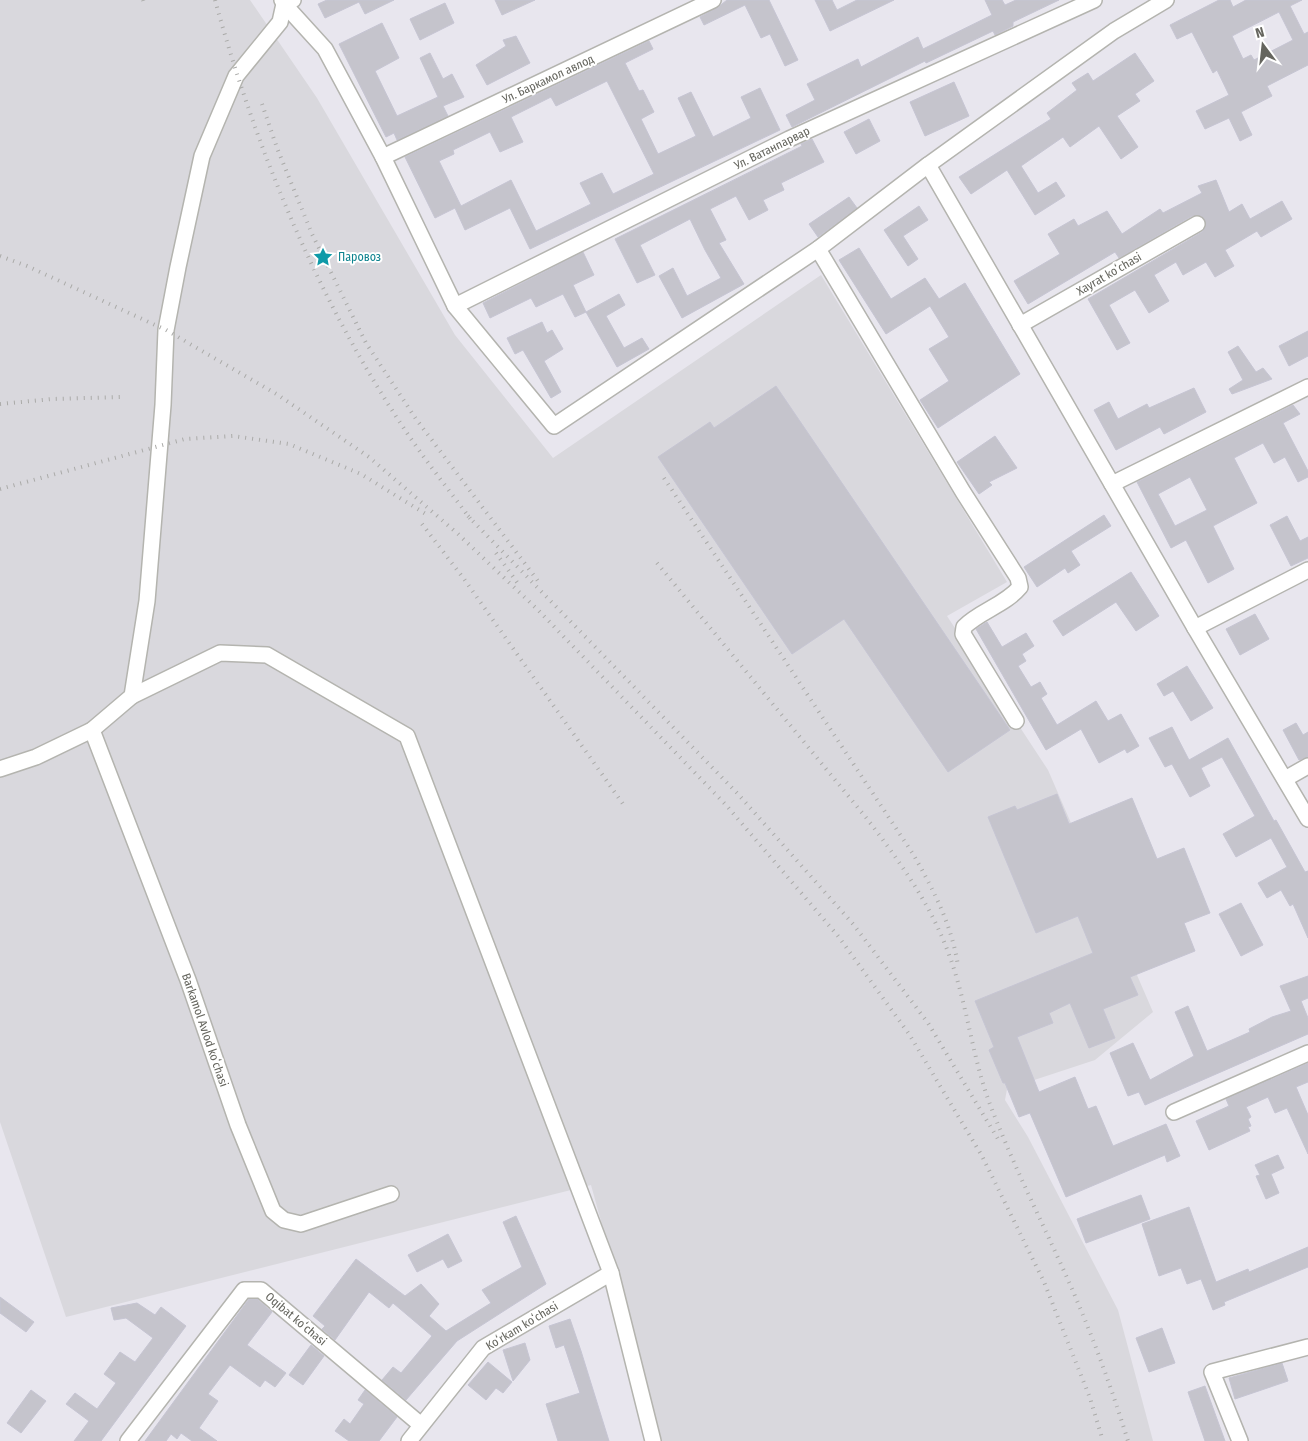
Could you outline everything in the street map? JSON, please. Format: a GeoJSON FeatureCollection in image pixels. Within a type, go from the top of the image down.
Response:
{"type":"FeatureCollection","features":[{"type":"Feature","properties":{"kind":"street","name":"Ул. Баркамол авлод"},"geometry":{"type":"LineString","coordinates":[[382,158],[713,0]]}},
{"type":"Feature","properties":{"kind":"street","name":"Ул. Ватанпарвар"},"geometry":{"type":"LineString","coordinates":[[455,306],[788,139],[1094,0]]}},
{"type":"Feature","properties":{"kind":"street"},"geometry":{"type":"LineString","coordinates":[[286,1],[325,48],[455,306],[554,426],[818,249],[928,165],[1114,31],[1146,5],[1166,0]]}},
{"type":"Feature","properties":{"kind":"street"},"geometry":{"type":"LineString","coordinates":[[132,696],[147,602],[163,405],[166,330],[202,156],[236,76],[280,22],[286,1]]}},
{"type":"Feature","properties":{"kind":"street"},"geometry":{"type":"LineString","coordinates":[[928,165],[1195,628],[1308,819]]}},
{"type":"Feature","properties":{"kind":"street","name":"Xayrat koʻchasi"},"geometry":{"type":"LineString","coordinates":[[1020,325],[1198,224]]}},
{"type":"Feature","properties":{"kind":"street"},"geometry":{"type":"LineString","coordinates":[[818,249],[963,492],[1018,578],[1020,588],[1013,596],[974,617],[964,627],[963,634],[1016,721]]}},
{"type":"Feature","properties":{"kind":"street"},"geometry":{"type":"LineString","coordinates":[[1112,484],[1308,386]]}},
{"type":"Feature","properties":{"kind":"street"},"geometry":{"type":"LineString","coordinates":[[1195,628],[1308,570]]}},
{"type":"Feature","properties":{"kind":"street"},"geometry":{"type":"LineString","coordinates":[[0,769],[36,756],[92,730],[132,696],[220,654],[267,655],[408,736],[611,1273],[653,1441]]}},
{"type":"Feature","properties":{"kind":"street","name":"Barkamol Аvlod koʻchasi"},"geometry":{"type":"LineString","coordinates":[[92,730],[188,980],[242,1134],[273,1211],[284,1220],[301,1224],[391,1194]]}},
{"type":"Feature","properties":{"kind":"street"},"geometry":{"type":"LineString","coordinates":[[1285,779],[1308,766]]}},
{"type":"Feature","properties":{"kind":"street"},"geometry":{"type":"LineString","coordinates":[[1174,1112],[1308,1053]]}},
{"type":"Feature","properties":{"kind":"street","name":"Koʻrkam koʻchasi"},"geometry":{"type":"LineString","coordinates":[[409,1441],[483,1348],[611,1273]]}},
{"type":"Feature","properties":{"kind":"street","name":"Oqibat koʻchasi"},"geometry":{"type":"LineString","coordinates":[[128,1441],[244,1290],[261,1290],[421,1425]]}},
{"type":"Feature","properties":{"kind":"street"},"geometry":{"type":"LineString","coordinates":[[1240,1441],[1212,1372],[1308,1347]]}},
{"type":"Feature","properties":{"kind":"shaded area"},"geometry":{"type":"Polygon","coordinates":[[[0,0],[250,0],[317,98],[455,335],[553,458],[821,275],[1007,582],[947,616],[1048,770],[1153,1012],[1095,1060],[1007,1089],[1005,1100],[1028,1137],[1118,1310],[1153,1441],[662,1441],[591,1185],[66,1317],[0,1122],[0,0]]]}},
{"type":"Feature","properties":{"kind":"building"},"geometry":{"type":"Polygon","coordinates":[[[327,0],[394,0],[365,14],[359,2],[325,18],[318,4],[327,0]]]}},
{"type":"Feature","properties":{"kind":"building"},"geometry":{"type":"Polygon","coordinates":[[[495,0],[535,0],[502,15],[495,0]]]}},
{"type":"Feature","properties":{"kind":"building"},"geometry":{"type":"Polygon","coordinates":[[[727,0],[769,0],[798,60],[785,66],[770,34],[761,38],[745,5],[704,25],[700,17],[727,0]]]}},
{"type":"Feature","properties":{"kind":"building"},"geometry":{"type":"Polygon","coordinates":[[[815,0],[832,0],[837,10],[857,0],[894,0],[830,31],[815,0]]]}},
{"type":"Feature","properties":{"kind":"building"},"geometry":{"type":"Polygon","coordinates":[[[985,0],[1002,0],[1005,5],[1016,0],[1059,0],[1013,22],[1013,26],[995,35],[993,31],[926,63],[925,61],[792,127],[786,115],[815,100],[807,84],[858,59],[861,67],[918,37],[923,49],[992,15],[985,0]]]}},
{"type":"Feature","properties":{"kind":"building"},"geometry":{"type":"Polygon","coordinates":[[[1219,0],[1230,0],[1233,7],[1246,0],[1302,0],[1290,6],[1304,34],[1308,32],[1308,65],[1267,86],[1272,96],[1241,112],[1252,135],[1240,141],[1229,118],[1205,129],[1196,111],[1229,95],[1217,70],[1213,73],[1192,32],[1177,39],[1170,25],[1219,0]],[[1279,12],[1232,36],[1243,59],[1251,55],[1254,60],[1293,40],[1279,12]]]}},
{"type":"Feature","properties":{"kind":"building"},"geometry":{"type":"Polygon","coordinates":[[[445,3],[454,23],[420,40],[410,19],[445,3]]]}},
{"type":"Feature","properties":{"kind":"building"},"geometry":{"type":"Polygon","coordinates":[[[382,23],[399,58],[375,71],[397,116],[438,97],[420,58],[430,53],[443,79],[452,74],[464,97],[443,106],[448,116],[397,140],[394,133],[386,137],[339,44],[382,23]]]}},
{"type":"Feature","properties":{"kind":"building"},"geometry":{"type":"Polygon","coordinates":[[[516,36],[530,63],[487,85],[476,65],[506,46],[503,40],[516,36]]]}},
{"type":"Feature","properties":{"kind":"building"},"geometry":{"type":"Polygon","coordinates":[[[649,41],[653,49],[625,63],[639,91],[643,90],[654,112],[641,119],[658,154],[696,136],[678,98],[691,92],[713,137],[751,118],[741,97],[760,88],[780,130],[530,249],[510,208],[465,230],[455,208],[435,218],[405,157],[649,41]],[[607,81],[556,106],[551,97],[511,117],[523,142],[500,152],[490,132],[453,150],[454,154],[439,161],[461,206],[511,180],[536,231],[591,204],[580,183],[602,173],[613,194],[654,174],[607,81]]]}},
{"type":"Feature","properties":{"kind":"building"},"geometry":{"type":"Polygon","coordinates":[[[1135,53],[1154,81],[1135,94],[1140,101],[1117,116],[1138,147],[1121,159],[1099,126],[1070,147],[1063,137],[1021,166],[1038,193],[1056,182],[1065,196],[1035,215],[1007,170],[971,194],[959,177],[1051,119],[1047,113],[1077,90],[1072,83],[1088,73],[1093,81],[1135,53]]]}},
{"type":"Feature","properties":{"kind":"building"},"geometry":{"type":"Polygon","coordinates":[[[954,82],[969,116],[925,136],[910,102],[954,82]]]}},
{"type":"Feature","properties":{"kind":"building"},"geometry":{"type":"Polygon","coordinates":[[[869,119],[880,141],[856,154],[844,132],[869,119]]]}},
{"type":"Feature","properties":{"kind":"building"},"geometry":{"type":"Polygon","coordinates":[[[812,139],[824,162],[781,183],[784,190],[763,200],[768,210],[749,220],[736,196],[710,209],[726,240],[719,243],[744,284],[682,318],[659,276],[673,268],[687,296],[721,278],[690,219],[640,245],[655,275],[637,283],[615,239],[802,146],[801,144],[812,139]]]}},
{"type":"Feature","properties":{"kind":"building"},"geometry":{"type":"Polygon","coordinates":[[[1216,180],[1229,212],[1242,204],[1250,219],[1282,201],[1292,219],[1261,237],[1257,231],[1225,250],[1234,266],[1215,277],[1206,262],[1183,275],[1176,262],[1154,275],[1169,301],[1149,313],[1135,290],[1109,305],[1130,343],[1117,350],[1088,299],[1202,232],[1206,225],[1202,216],[1192,216],[1119,258],[1115,252],[1028,304],[1014,281],[1060,254],[1048,234],[1074,219],[1078,226],[1107,211],[1122,234],[1160,209],[1163,213],[1202,193],[1198,186],[1216,180]]]}},
{"type":"Feature","properties":{"kind":"building"},"geometry":{"type":"Polygon","coordinates":[[[849,197],[857,208],[818,237],[809,224],[849,197]]]}},
{"type":"Feature","properties":{"kind":"building"},"geometry":{"type":"Polygon","coordinates":[[[919,206],[928,220],[903,236],[918,259],[908,266],[884,230],[919,206]]]}},
{"type":"Feature","properties":{"kind":"building"},"geometry":{"type":"Polygon","coordinates":[[[859,248],[891,299],[925,278],[939,299],[965,283],[1020,374],[938,428],[920,400],[949,381],[929,349],[949,337],[930,306],[886,334],[839,260],[859,248]]]}},
{"type":"Feature","properties":{"kind":"building"},"geometry":{"type":"Polygon","coordinates":[[[583,252],[594,275],[573,285],[586,312],[575,317],[563,294],[536,307],[531,298],[490,318],[483,303],[583,252]]]}},
{"type":"Feature","properties":{"kind":"building"},"geometry":{"type":"Polygon","coordinates":[[[619,294],[625,305],[606,316],[624,348],[642,338],[649,349],[617,367],[586,312],[619,294]]]}},
{"type":"Feature","properties":{"kind":"building"},"geometry":{"type":"Polygon","coordinates":[[[542,322],[547,333],[552,330],[563,349],[544,361],[561,392],[551,398],[523,350],[515,354],[507,338],[542,322]]]}},
{"type":"Feature","properties":{"kind":"building"},"geometry":{"type":"Polygon","coordinates":[[[1308,331],[1308,356],[1289,366],[1279,346],[1308,331]]]}},
{"type":"Feature","properties":{"kind":"building"},"geometry":{"type":"Polygon","coordinates":[[[1238,346],[1256,372],[1263,368],[1272,379],[1232,394],[1229,389],[1243,380],[1228,352],[1238,346]]]}},
{"type":"Feature","properties":{"kind":"building"},"geometry":{"type":"Polygon","coordinates":[[[776,386],[1010,730],[948,772],[844,619],[792,654],[658,457],[710,422],[714,428],[776,386]]]}},
{"type":"Feature","properties":{"kind":"building"},"geometry":{"type":"Polygon","coordinates":[[[1194,388],[1206,412],[1164,434],[1160,427],[1116,450],[1094,410],[1109,402],[1118,419],[1147,404],[1149,408],[1194,388]]]}},
{"type":"Feature","properties":{"kind":"building"},"geometry":{"type":"Polygon","coordinates":[[[1293,405],[1300,414],[1283,423],[1308,471],[1308,477],[1298,482],[1285,457],[1274,463],[1263,443],[1234,458],[1257,503],[1213,526],[1234,569],[1208,583],[1186,540],[1171,548],[1137,482],[1293,405]],[[1190,477],[1158,494],[1175,526],[1207,510],[1190,477]]]}},
{"type":"Feature","properties":{"kind":"building"},"geometry":{"type":"Polygon","coordinates":[[[995,436],[1017,468],[989,482],[992,485],[979,494],[957,462],[995,436]]]}},
{"type":"Feature","properties":{"kind":"building"},"geometry":{"type":"Polygon","coordinates":[[[1104,515],[1111,526],[1071,551],[1080,565],[1068,573],[1065,568],[1037,587],[1024,567],[1104,515]]]}},
{"type":"Feature","properties":{"kind":"building"},"geometry":{"type":"Polygon","coordinates":[[[1287,516],[1300,541],[1308,537],[1308,558],[1291,566],[1270,525],[1287,516]]]}},
{"type":"Feature","properties":{"kind":"building"},"geometry":{"type":"Polygon","coordinates":[[[1131,572],[1159,616],[1136,631],[1116,602],[1063,636],[1053,621],[1131,572]]]}},
{"type":"Feature","properties":{"kind":"building"},"geometry":{"type":"Polygon","coordinates":[[[1255,614],[1269,639],[1240,655],[1226,629],[1255,614]]]}},
{"type":"Feature","properties":{"kind":"building"},"geometry":{"type":"Polygon","coordinates":[[[987,622],[1002,647],[1026,633],[1034,646],[1022,654],[1026,661],[1018,666],[1031,687],[1040,682],[1047,694],[1041,698],[1057,725],[1096,701],[1108,721],[1121,714],[1139,746],[1127,753],[1125,749],[1099,763],[1081,729],[1046,750],[976,629],[987,622]]]}},
{"type":"Feature","properties":{"kind":"building"},"geometry":{"type":"Polygon","coordinates":[[[1187,666],[1213,708],[1191,721],[1173,691],[1164,696],[1157,684],[1187,666]]]}},
{"type":"Feature","properties":{"kind":"building"},"geometry":{"type":"Polygon","coordinates":[[[1296,723],[1303,735],[1308,732],[1308,757],[1299,760],[1283,730],[1296,723]]]}},
{"type":"Feature","properties":{"kind":"building"},"geometry":{"type":"Polygon","coordinates":[[[1172,727],[1189,760],[1228,738],[1274,821],[1276,820],[1305,872],[1308,871],[1308,938],[1293,904],[1290,906],[1281,890],[1267,898],[1258,883],[1287,867],[1271,838],[1236,857],[1223,834],[1255,816],[1222,757],[1201,768],[1210,786],[1190,797],[1172,764],[1165,767],[1149,738],[1172,727]]]}},
{"type":"Feature","properties":{"kind":"building"},"geometry":{"type":"Polygon","coordinates":[[[1057,794],[1069,824],[1132,798],[1157,859],[1184,848],[1210,913],[1184,923],[1195,951],[1130,977],[1138,995],[1103,1009],[1115,1038],[1089,1048],[1070,1003],[1049,1013],[1053,1023],[1017,1037],[1039,1092],[1075,1077],[1088,1109],[1096,1106],[1113,1146],[1166,1124],[1180,1156],[1167,1162],[1165,1155],[1066,1197],[1030,1113],[1019,1117],[1005,1083],[1003,1083],[989,1050],[994,1047],[975,1001],[1093,953],[1078,916],[1036,933],[988,817],[1015,806],[1017,810],[1057,794]]]}},
{"type":"Feature","properties":{"kind":"building"},"geometry":{"type":"Polygon","coordinates":[[[1241,903],[1263,945],[1241,956],[1219,914],[1241,903]]]}},
{"type":"Feature","properties":{"kind":"building"},"geometry":{"type":"Polygon","coordinates":[[[1308,976],[1308,998],[1301,1001],[1308,1018],[1308,1034],[1145,1105],[1139,1092],[1128,1096],[1110,1053],[1133,1043],[1150,1080],[1194,1056],[1175,1012],[1188,1006],[1207,1051],[1250,1032],[1249,1029],[1272,1017],[1291,1011],[1280,986],[1308,976]]]}},
{"type":"Feature","properties":{"kind":"building"},"geometry":{"type":"Polygon","coordinates":[[[1308,1063],[1308,1082],[1296,1087],[1308,1115],[1308,1154],[1287,1108],[1275,1113],[1268,1097],[1246,1107],[1251,1117],[1248,1119],[1251,1126],[1248,1127],[1250,1131],[1209,1150],[1196,1121],[1229,1106],[1226,1099],[1308,1063]]]}},
{"type":"Feature","properties":{"kind":"building"},"geometry":{"type":"Polygon","coordinates":[[[1278,1155],[1284,1168],[1271,1174],[1279,1193],[1266,1199],[1256,1176],[1260,1175],[1255,1165],[1278,1155]]]}},
{"type":"Feature","properties":{"kind":"building"},"geometry":{"type":"Polygon","coordinates":[[[1141,1195],[1150,1219],[1086,1243],[1077,1219],[1141,1195]]]}},
{"type":"Feature","properties":{"kind":"building"},"geometry":{"type":"Polygon","coordinates":[[[1189,1207],[1216,1282],[1248,1269],[1249,1272],[1308,1247],[1308,1267],[1224,1302],[1225,1305],[1213,1310],[1201,1279],[1187,1284],[1181,1268],[1159,1276],[1142,1224],[1189,1207]]]}},
{"type":"Feature","properties":{"kind":"building"},"geometry":{"type":"Polygon","coordinates":[[[516,1216],[546,1284],[457,1341],[406,1400],[382,1380],[393,1367],[401,1373],[432,1336],[393,1303],[389,1308],[369,1292],[335,1340],[322,1329],[325,1326],[313,1316],[356,1259],[405,1296],[421,1284],[439,1304],[429,1316],[446,1331],[491,1303],[482,1290],[522,1267],[503,1222],[516,1216]]]}},
{"type":"Feature","properties":{"kind":"building"},"geometry":{"type":"Polygon","coordinates":[[[448,1234],[462,1261],[448,1268],[443,1259],[417,1272],[408,1255],[448,1234]]]}},
{"type":"Feature","properties":{"kind":"building"},"geometry":{"type":"Polygon","coordinates":[[[0,1297],[34,1322],[26,1332],[0,1313],[0,1297]]]}},
{"type":"Feature","properties":{"kind":"building"},"geometry":{"type":"Polygon","coordinates":[[[249,1299],[257,1299],[272,1312],[247,1345],[286,1373],[275,1387],[265,1380],[260,1387],[230,1365],[208,1394],[218,1401],[199,1428],[217,1441],[192,1441],[181,1433],[177,1439],[171,1434],[166,1441],[145,1441],[249,1299]]]}},
{"type":"Feature","properties":{"kind":"building"},"geometry":{"type":"Polygon","coordinates":[[[137,1303],[155,1315],[161,1307],[186,1326],[101,1441],[74,1441],[89,1421],[66,1404],[75,1393],[97,1409],[116,1383],[104,1374],[120,1352],[135,1362],[153,1338],[126,1318],[114,1320],[111,1308],[137,1303]]]}},
{"type":"Feature","properties":{"kind":"building"},"geometry":{"type":"Polygon","coordinates":[[[570,1319],[609,1441],[558,1441],[546,1404],[580,1393],[564,1345],[556,1348],[549,1326],[570,1319]]]}},
{"type":"Feature","properties":{"kind":"building"},"geometry":{"type":"Polygon","coordinates":[[[1162,1328],[1175,1363],[1149,1372],[1136,1338],[1162,1328]]]}},
{"type":"Feature","properties":{"kind":"building"},"geometry":{"type":"Polygon","coordinates":[[[525,1343],[530,1360],[513,1381],[503,1350],[525,1343]]]}},
{"type":"Feature","properties":{"kind":"building"},"geometry":{"type":"Polygon","coordinates":[[[311,1345],[324,1356],[303,1385],[289,1375],[311,1345]]]}},
{"type":"Feature","properties":{"kind":"building"},"geometry":{"type":"Polygon","coordinates":[[[488,1362],[512,1382],[503,1393],[496,1388],[486,1400],[468,1385],[488,1362]]]}},
{"type":"Feature","properties":{"kind":"building"},"geometry":{"type":"Polygon","coordinates":[[[1282,1363],[1288,1381],[1235,1399],[1229,1378],[1282,1363]]]}},
{"type":"Feature","properties":{"kind":"building"},"geometry":{"type":"Polygon","coordinates":[[[1205,1386],[1225,1441],[1205,1441],[1188,1392],[1205,1386]]]}},
{"type":"Feature","properties":{"kind":"building"},"geometry":{"type":"Polygon","coordinates":[[[31,1390],[46,1401],[21,1433],[7,1423],[31,1390]]]}},
{"type":"Feature","properties":{"kind":"building"},"geometry":{"type":"Polygon","coordinates":[[[365,1390],[397,1417],[379,1441],[349,1441],[335,1431],[344,1419],[350,1424],[364,1404],[358,1400],[365,1390]]]}},
{"type":"Feature","properties":{"kind":"railway"},"geometry":{"type":"LineString","coordinates":[[215,0],[231,56],[270,167],[292,221],[343,327],[372,378],[411,439],[472,521]]}},
{"type":"Feature","properties":{"kind":"railway"},"geometry":{"type":"LineString","coordinates":[[262,104],[277,148],[312,234],[366,343],[416,419],[538,581]]}},
{"type":"Feature","properties":{"kind":"railway"},"geometry":{"type":"LineString","coordinates":[[0,256],[27,266],[166,330],[278,395],[369,457],[458,534],[538,610],[726,805],[838,936],[909,1034],[982,1156],[1044,1282],[1090,1398],[1103,1441]]}},
{"type":"Feature","properties":{"kind":"railway"},"geometry":{"type":"LineString","coordinates":[[0,404],[52,399],[122,397]]}},
{"type":"Feature","properties":{"kind":"railway"},"geometry":{"type":"LineString","coordinates":[[0,489],[185,439],[233,436],[289,444],[361,474],[429,516]]}},
{"type":"Feature","properties":{"kind":"railway"},"geometry":{"type":"LineString","coordinates":[[664,478],[913,854],[946,922],[958,966]]}},
{"type":"Feature","properties":{"kind":"railway"},"geometry":{"type":"LineString","coordinates":[[468,516],[738,794],[853,924],[928,1023],[998,1139]]}},
{"type":"Feature","properties":{"kind":"railway"},"geometry":{"type":"LineString","coordinates":[[422,524],[464,579],[623,804]]}},
{"type":"Feature","properties":{"kind":"railway"},"geometry":{"type":"LineString","coordinates":[[496,553],[519,585]]}},
{"type":"Feature","properties":{"kind":"railway"},"geometry":{"type":"LineString","coordinates":[[657,563],[868,820],[902,867],[932,916],[955,972],[980,1073],[993,1112],[1082,1313],[1128,1441]]}},
{"type":"Feature","properties":{"kind":"place","name":"Паровоз"},"geometry":{"type":"Point","coordinates":[323,257]}}]}
